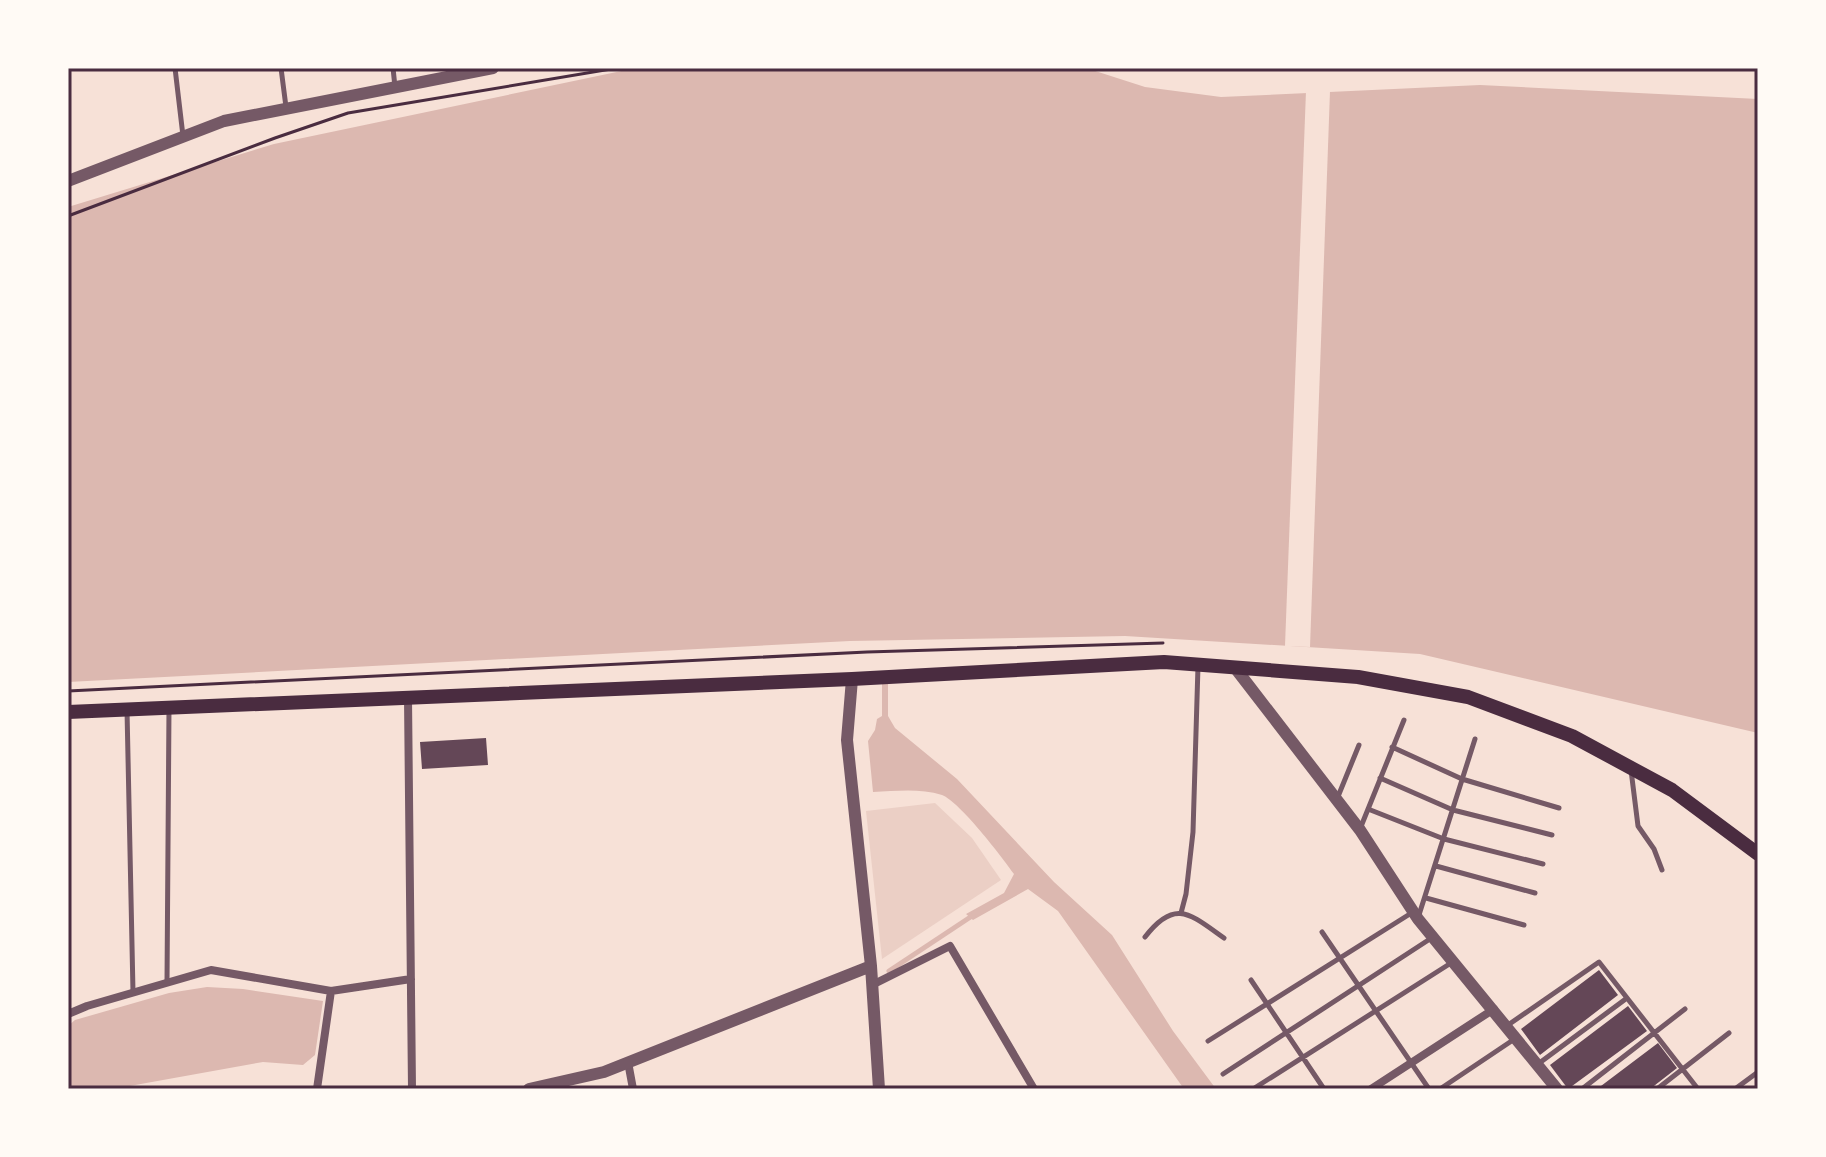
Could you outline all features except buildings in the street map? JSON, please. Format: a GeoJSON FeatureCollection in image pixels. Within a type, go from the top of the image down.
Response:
{"type":"FeatureCollection","features":[{"type":"Feature","properties":{"kind":"main road"},"geometry":{"type":"LineString","coordinates":[[68,712],[852,679],[1164,662],[1358,677],[1468,697],[1572,736],[1672,790],[1758,854]]}},
{"type":"Feature","properties":{"kind":"street"},"geometry":{"type":"LineString","coordinates":[[68,181],[224,121],[493,68]]}},
{"type":"Feature","properties":{"kind":"street"},"geometry":{"type":"LineString","coordinates":[[1236,669],[1360,830],[1416,915],[1557,1089]]}},
{"type":"Feature","properties":{"kind":"street"},"geometry":{"type":"LineString","coordinates":[[852,679],[847,740],[871,966],[879,1089]]}},
{"type":"Feature","properties":{"kind":"street"},"geometry":{"type":"LineString","coordinates":[[408,698],[412,1089]]}},
{"type":"Feature","properties":{"kind":"street"},"geometry":{"type":"LineString","coordinates":[[872,985],[950,946],[1034,1089]]}},
{"type":"Feature","properties":{"kind":"street"},"geometry":{"type":"LineString","coordinates":[[529,1089],[604,1072],[871,966]]}},
{"type":"Feature","properties":{"kind":"street"},"geometry":{"type":"LineString","coordinates":[[68,1014],[211,970],[331,991],[411,979]]}},
{"type":"Feature","properties":{"kind":"street"},"geometry":{"type":"LineString","coordinates":[[317,1089],[331,991]]}},
{"type":"Feature","properties":{"kind":"street"},"geometry":{"type":"LineString","coordinates":[[1371,1089],[1494,1009]]}},
{"type":"Feature","properties":{"kind":"street"},"geometry":{"type":"LineString","coordinates":[[628,1062],[633,1089]]}},
{"type":"Feature","properties":{"kind":"lane"},"geometry":{"type":"LineString","coordinates":[[175,68],[183,137]]}},
{"type":"Feature","properties":{"kind":"lane"},"geometry":{"type":"LineString","coordinates":[[281,68],[286,109]]}},
{"type":"Feature","properties":{"kind":"lane"},"geometry":{"type":"LineString","coordinates":[[393,68],[395,88]]}},
{"type":"Feature","properties":{"kind":"lane"},"geometry":{"type":"LineString","coordinates":[[1181,913],[1193,832],[1198,665]]}},
{"type":"Feature","properties":{"kind":"lane"},"geometry":{"type":"LineString","coordinates":[[167,983],[169,707]]}},
{"type":"Feature","properties":{"kind":"lane"},"geometry":{"type":"LineString","coordinates":[[127,708],[133,992]]}},
{"type":"Feature","properties":{"kind":"lane"},"geometry":{"type":"LineString","coordinates":[[1360,830],[1404,720]]}},
{"type":"Feature","properties":{"kind":"lane"},"geometry":{"type":"LineString","coordinates":[[1208,1041],[1340,958],[1416,915],[1426,898],[1475,739]]}},
{"type":"Feature","properties":{"kind":"lane"},"geometry":{"type":"LineString","coordinates":[[1336,800],[1359,745]]}},
{"type":"Feature","properties":{"kind":"lane"},"geometry":{"type":"LineString","coordinates":[[1392,747],[1462,779],[1559,808]]}},
{"type":"Feature","properties":{"kind":"lane"},"geometry":{"type":"LineString","coordinates":[[1631,769],[1638,826],[1654,849],[1662,870]]}},
{"type":"Feature","properties":{"kind":"lane"},"geometry":{"type":"LineString","coordinates":[[1380,778],[1453,810],[1552,835]]}},
{"type":"Feature","properties":{"kind":"lane"},"geometry":{"type":"LineString","coordinates":[[1368,809],[1444,839],[1543,864]]}},
{"type":"Feature","properties":{"kind":"lane"},"geometry":{"type":"LineString","coordinates":[[1436,866],[1535,893]]}},
{"type":"Feature","properties":{"kind":"lane"},"geometry":{"type":"LineString","coordinates":[[1426,898],[1524,925]]}},
{"type":"Feature","properties":{"kind":"lane"},"geometry":{"type":"LineString","coordinates":[[1145,937],[1159,918],[1181,913],[1199,920],[1224,938]]}},
{"type":"Feature","properties":{"kind":"lane"},"geometry":{"type":"LineString","coordinates":[[1322,932],[1429,1089]]}},
{"type":"Feature","properties":{"kind":"lane"},"geometry":{"type":"LineString","coordinates":[[1223,1074],[1434,937]]}},
{"type":"Feature","properties":{"kind":"lane"},"geometry":{"type":"LineString","coordinates":[[1253,1089],[1454,962]]}},
{"type":"Feature","properties":{"kind":"lane"},"geometry":{"type":"LineString","coordinates":[[1507,1025],[1599,962],[1698,1089]]}},
{"type":"Feature","properties":{"kind":"lane"},"geometry":{"type":"LineString","coordinates":[[1251,980],[1324,1089]]}},
{"type":"Feature","properties":{"kind":"lane"},"geometry":{"type":"LineString","coordinates":[[1538,1065],[1627,998]]}},
{"type":"Feature","properties":{"kind":"lane"},"geometry":{"type":"LineString","coordinates":[[1582,1089],[1685,1009]]}},
{"type":"Feature","properties":{"kind":"lane"},"geometry":{"type":"LineString","coordinates":[[1657,1089],[1729,1033]]}},
{"type":"Feature","properties":{"kind":"lane"},"geometry":{"type":"LineString","coordinates":[[1440,1089],[1516,1037]]}},
{"type":"Feature","properties":{"kind":"lane"},"geometry":{"type":"LineString","coordinates":[[1735,1089],[1758,1072]]}},
{"type":"Feature","properties":{"kind":"path"},"geometry":{"type":"LineString","coordinates":[[68,216],[348,113],[617,68]]}},
{"type":"Feature","properties":{"kind":"path"},"geometry":{"type":"LineString","coordinates":[[68,691],[867,652],[1163,643]]}},
{"type":"Feature","properties":{"kind":"shaded area"},"geometry":{"type":"Polygon","coordinates":[[[1086,68],[1145,87],[1221,97],[1480,85],[1758,99],[1758,733],[1420,654],[1125,636],[850,641],[68,682],[68,207],[274,144],[631,69],[1086,68]]]}},
{"type":"Feature","properties":{"kind":"shaded area"},"geometry":{"type":"Polygon","coordinates":[[[882,682],[888,682],[888,716],[895,728],[957,779],[1054,882],[1112,935],[1173,1031],[1216,1089],[1184,1089],[1058,911],[1028,889],[973,920],[966,914],[1004,893],[1014,874],[970,819],[942,795],[917,791],[873,792],[868,741],[877,719],[882,716],[882,682]]]}},
{"type":"Feature","properties":{"kind":"shaded area"},"geometry":{"type":"Polygon","coordinates":[[[935,803],[972,838],[1001,880],[882,959],[866,811],[935,803]]]}},
{"type":"Feature","properties":{"kind":"shaded area"},"geometry":{"type":"Polygon","coordinates":[[[207,987],[323,1001],[315,1055],[303,1065],[263,1062],[113,1089],[68,1088],[68,1026],[75,1020],[169,993],[207,987]]]}},
{"type":"Feature","properties":{"kind":"pier"},"geometry":{"type":"Polygon","coordinates":[[[1306,91],[1330,91],[1310,647],[1285,646],[1306,91]]]}},
{"type":"Feature","properties":{"kind":"waterway"},"geometry":{"type":"LineString","coordinates":[[889,971],[975,914]]}}]}
